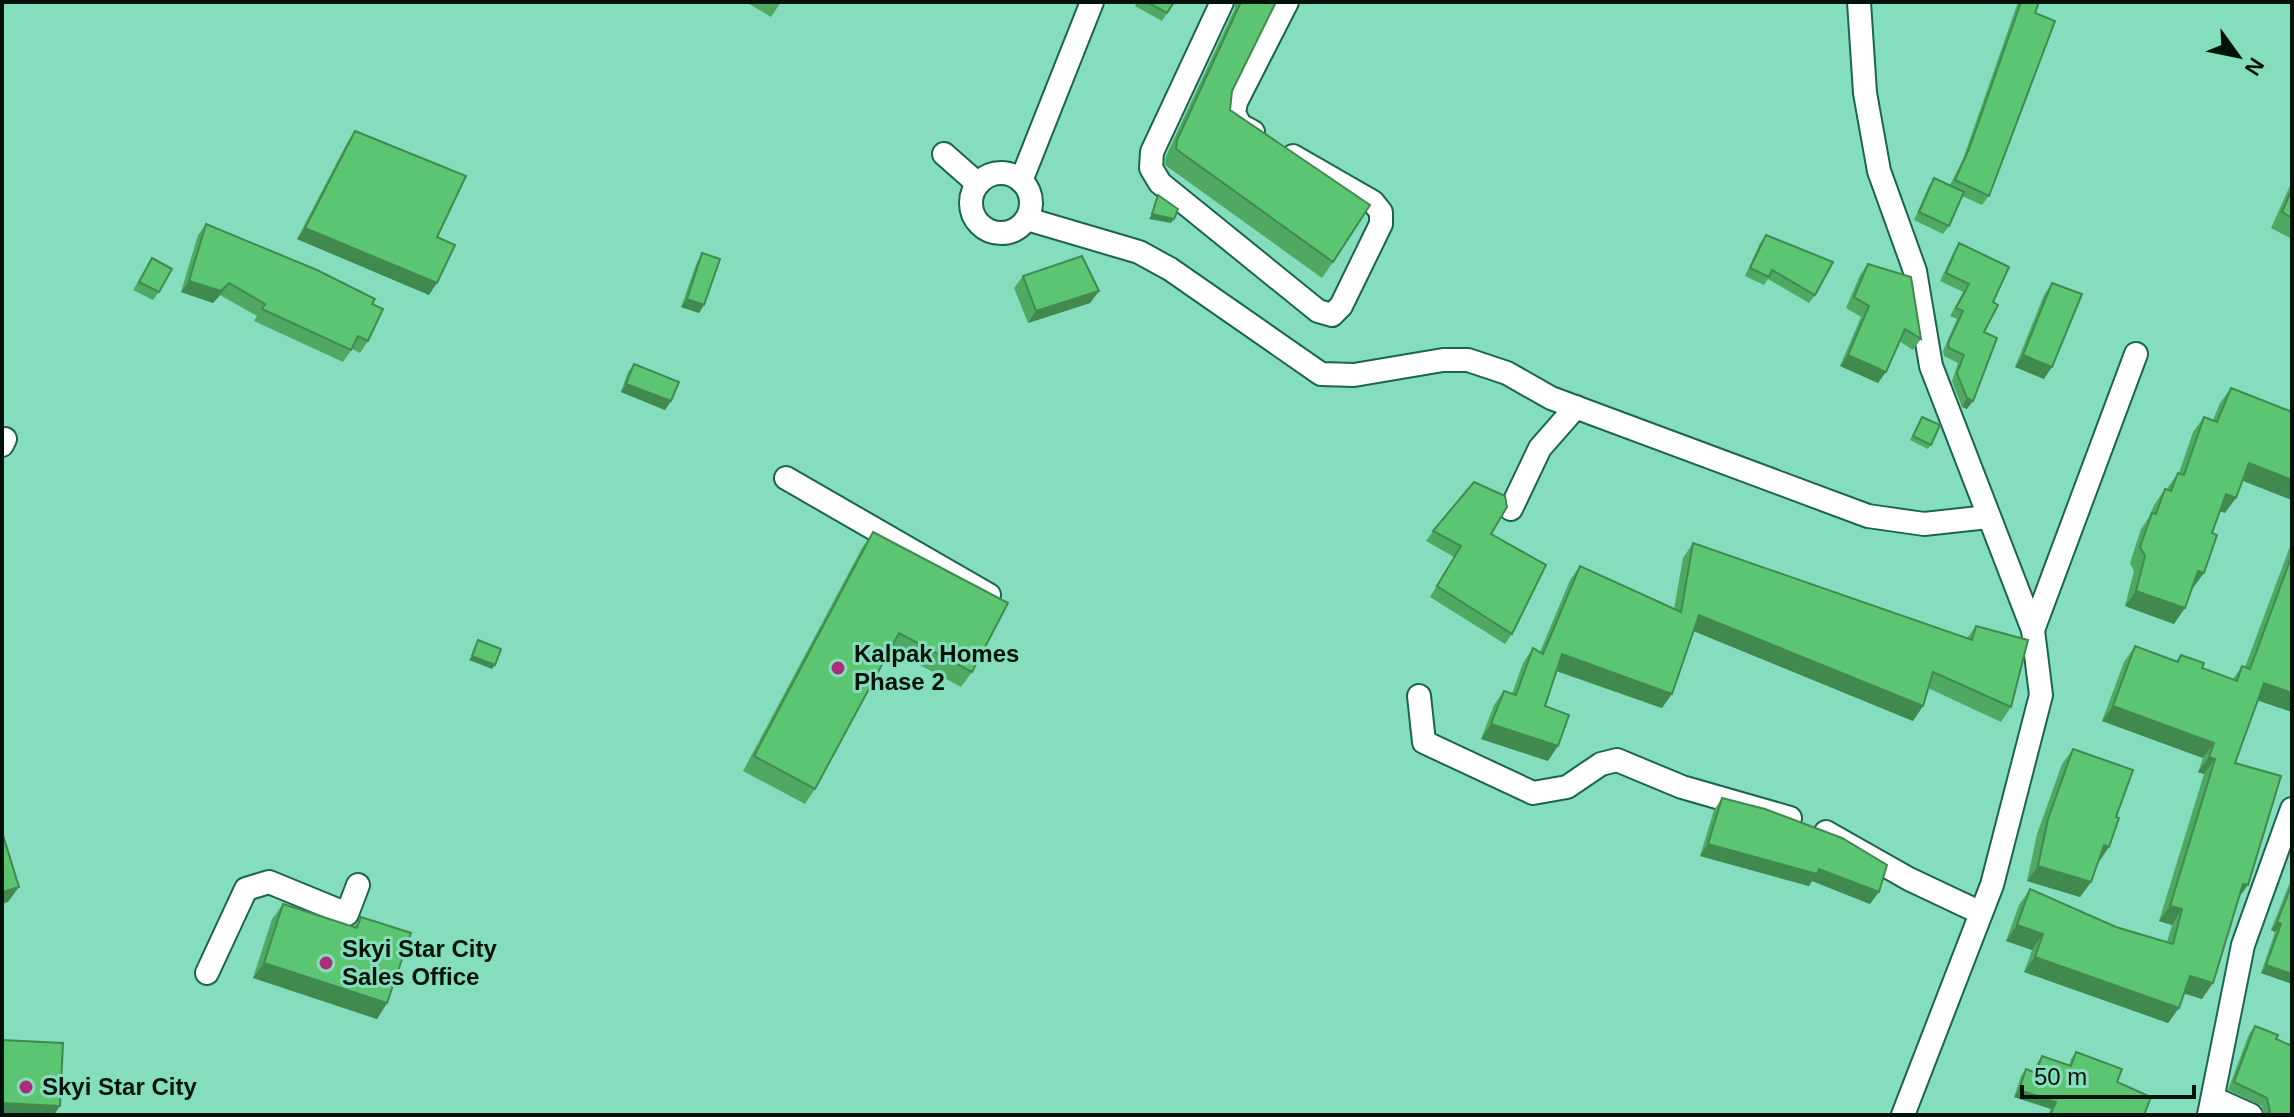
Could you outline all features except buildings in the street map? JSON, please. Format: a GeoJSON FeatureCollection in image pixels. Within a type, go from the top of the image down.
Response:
{"type":"FeatureCollection","features":[{"type":"Feature","properties":{"kind":"street"},"geometry":{"type":"LineString","coordinates":[[1021,181],[1092,2]]}},
{"type":"Feature","properties":{"kind":"street"},"geometry":{"type":"LineString","coordinates":[[1222,2],[1152,152],[1151,168],[1160,183],[1318,311],[1332,315],[1341,306],[1381,224],[1381,212],[1373,202],[1240,125],[1234,113],[1287,2]]}},
{"type":"Feature","properties":{"kind":"street"},"geometry":{"type":"LineString","coordinates":[[1859,2],[1865,93],[1879,171],[1915,271],[1931,366],[2033,630],[2041,695],[2009,826],[1981,913],[1903,1115]]}},
{"type":"Feature","properties":{"kind":"street"},"geometry":{"type":"LineString","coordinates":[[944,154],[978,184]]}},
{"type":"Feature","properties":{"kind":"street"},"geometry":{"type":"LineString","coordinates":[[994,174],[1013,176],[1021,181],[1030,199],[1027,219],[1011,232],[1001,234],[982,227],[971,211],[978,184],[994,174]]}},
{"type":"Feature","properties":{"kind":"street"},"geometry":{"type":"LineString","coordinates":[[1027,219],[1139,252],[1170,269],[1321,374],[1354,375],[1443,360],[1468,360],[1507,373],[1576,407],[1868,516],[1924,524],[1988,517]]}},
{"type":"Feature","properties":{"kind":"street"},"geometry":{"type":"LineString","coordinates":[[2033,630],[2136,354]]}},
{"type":"Feature","properties":{"kind":"street"},"geometry":{"type":"LineString","coordinates":[[1511,509],[1540,448],[1576,407]]}},
{"type":"Feature","properties":{"kind":"street"},"geometry":{"type":"LineString","coordinates":[[786,478],[996,598]]}},
{"type":"Feature","properties":{"kind":"street"},"geometry":{"type":"LineString","coordinates":[[1419,696],[1424,742],[1533,793],[1567,787],[1601,764],[1617,760],[1682,787],[1761,807],[1840,837],[1909,879],[1981,913]]}},
{"type":"Feature","properties":{"kind":"street"},"geometry":{"type":"LineString","coordinates":[[2251,1115],[2211,1107],[2243,945],[2292,809]]}},
{"type":"Feature","properties":{"kind":"street"},"geometry":{"type":"LineString","coordinates":[[207,973],[246,889],[269,882],[347,914],[358,885]]}},
{"type":"Feature","properties":{"kind":"place","name":"Kalpak Homes Phase 2"},"geometry":{"type":"Point","coordinates":[838,668]}},
{"type":"Feature","properties":{"kind":"place","name":"Skyi Star City Sales Office"},"geometry":{"type":"Point","coordinates":[326,963]}},
{"type":"Feature","properties":{"kind":"place","name":"Skyi Star City"},"geometry":{"type":"Point","coordinates":[26,1087]}}]}
